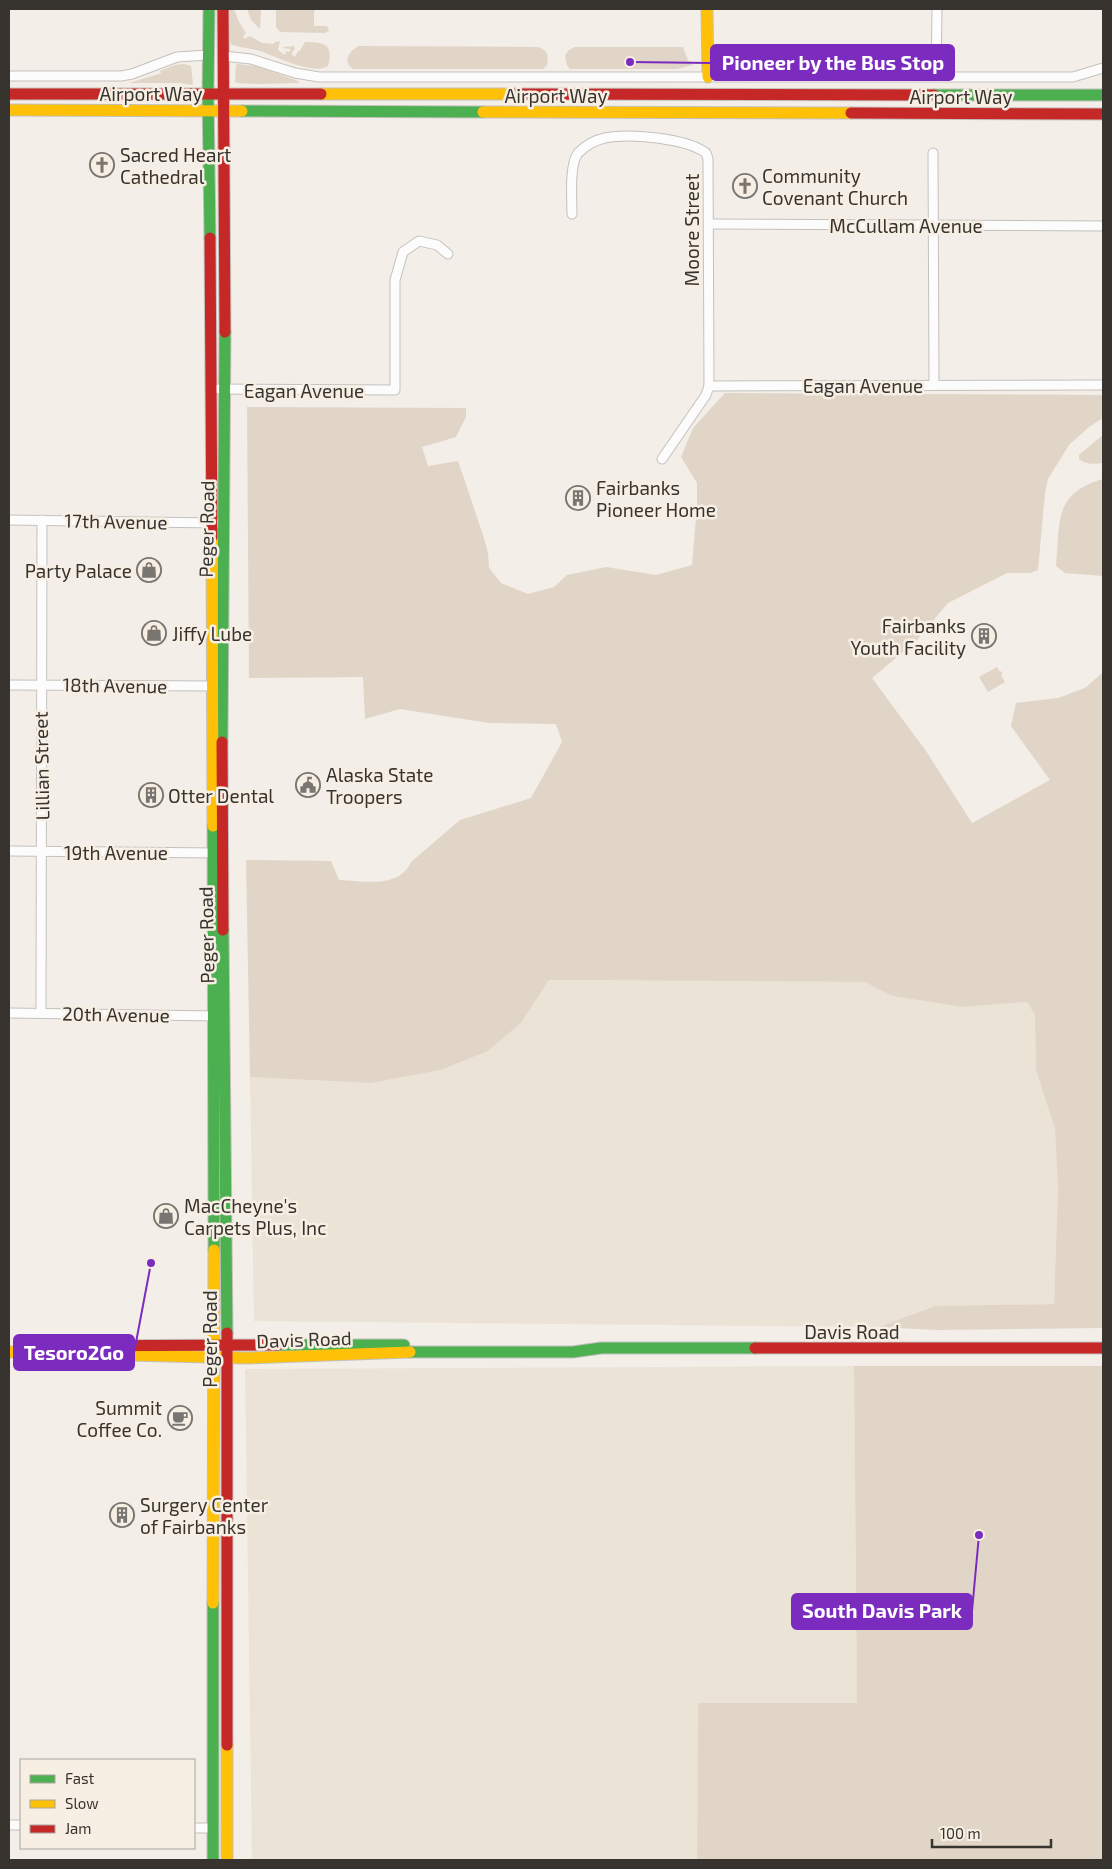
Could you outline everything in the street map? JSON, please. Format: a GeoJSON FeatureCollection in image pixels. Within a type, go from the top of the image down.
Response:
{"type":"FeatureCollection","features":[{"type":"Feature","properties":{"kind":"main road","name":"Peger Road"},"geometry":{"type":"LineString","coordinates":[[208,9],[212,389],[218,523]]}},
{"type":"Feature","properties":{"kind":"main road","name":"Peger Road"},"geometry":{"type":"LineString","coordinates":[[223,9],[222,111],[225,389],[218,523],[217,686],[219,1016],[226,1345],[227,1860]]}},
{"type":"Feature","properties":{"kind":"main road"},"geometry":{"type":"LineString","coordinates":[[707,9],[708,77]]}},
{"type":"Feature","properties":{"kind":"main road","name":"Airport Way"},"geometry":{"type":"LineString","coordinates":[[9,94],[1103,95]]}},
{"type":"Feature","properties":{"kind":"main road","name":"Airport Way"},"geometry":{"type":"LineString","coordinates":[[9,110],[1103,114]]}},
{"type":"Feature","properties":{"kind":"main road","name":"Peger Road"},"geometry":{"type":"LineString","coordinates":[[213,1860],[213,1351],[219,1016]]}},
{"type":"Feature","properties":{"kind":"main road","name":"Davis Road"},"geometry":{"type":"LineString","coordinates":[[213,1351],[226,1345],[568,1344],[601,1348],[1103,1348]]}},
{"type":"Feature","properties":{"kind":"main road","name":"Davis Road"},"geometry":{"type":"LineString","coordinates":[[9,1350],[36,1346],[100,1345],[213,1351],[226,1358],[450,1352],[573,1352],[601,1348]]}},
{"type":"Feature","properties":{"kind":"street"},"geometry":{"type":"LineString","coordinates":[[936,76],[938,9]]}},
{"type":"Feature","properties":{"kind":"street"},"geometry":{"type":"LineString","coordinates":[[9,76],[120,76],[132,74],[177,57],[208,55]]}},
{"type":"Feature","properties":{"kind":"street"},"geometry":{"type":"LineString","coordinates":[[223,56],[251,59],[295,73],[319,77],[1073,77],[1103,68]]}},
{"type":"Feature","properties":{"kind":"street","name":"Moore Street"},"geometry":{"type":"LineString","coordinates":[[572,214],[573,165],[577,155],[586,146],[603,138],[618,136],[661,138],[690,144],[706,153],[708,159],[709,224],[709,386]]}},
{"type":"Feature","properties":{"kind":"street"},"geometry":{"type":"LineString","coordinates":[[933,153],[934,385]]}},
{"type":"Feature","properties":{"kind":"street","name":"McCullam Avenue"},"geometry":{"type":"LineString","coordinates":[[709,224],[1103,226]]}},
{"type":"Feature","properties":{"kind":"street","name":"Eagan Avenue"},"geometry":{"type":"LineString","coordinates":[[212,389],[395,390],[395,280],[403,252],[419,241],[437,245],[448,254]]}},
{"type":"Feature","properties":{"kind":"street","name":"Eagan Avenue"},"geometry":{"type":"LineString","coordinates":[[709,386],[1103,385]]}},
{"type":"Feature","properties":{"kind":"street"},"geometry":{"type":"LineString","coordinates":[[662,459],[706,395],[709,386]]}},
{"type":"Feature","properties":{"kind":"street","name":"17th Avenue"},"geometry":{"type":"LineString","coordinates":[[9,520],[218,523]]}},
{"type":"Feature","properties":{"kind":"street","name":"Lillian Street"},"geometry":{"type":"LineString","coordinates":[[41,1013],[40,684],[42,520]]}},
{"type":"Feature","properties":{"kind":"street","name":"18th Avenue"},"geometry":{"type":"LineString","coordinates":[[9,685],[217,686]]}},
{"type":"Feature","properties":{"kind":"street","name":"19th Avenue"},"geometry":{"type":"LineString","coordinates":[[9,851],[218,853]]}},
{"type":"Feature","properties":{"kind":"street","name":"20th Avenue"},"geometry":{"type":"LineString","coordinates":[[9,1012],[219,1016]]}},
{"type":"Feature","properties":{"kind":"street"},"geometry":{"type":"LineString","coordinates":[[195,1828],[214,1828]]}},
{"type":"Feature","properties":{"kind":"shaded area"},"geometry":{"type":"Polygon","coordinates":[[[230,9],[234,9],[246,33],[243,36],[244,39],[250,36],[262,43],[274,44],[280,41],[278,50],[285,55],[286,52],[283,50],[289,52],[291,49],[283,47],[294,46],[295,49],[292,55],[295,57],[305,42],[322,44],[326,46],[330,53],[328,66],[313,69],[304,67],[260,51],[231,44],[230,9]]]}},
{"type":"Feature","properties":{"kind":"shaded area"},"geometry":{"type":"Polygon","coordinates":[[[247,9],[261,9],[260,29],[251,20],[247,9]]]}},
{"type":"Feature","properties":{"kind":"shaded area"},"geometry":{"type":"Polygon","coordinates":[[[276,9],[314,9],[314,26],[327,26],[329,31],[325,33],[280,32],[276,27],[276,9]]]}},
{"type":"Feature","properties":{"kind":"shaded area"},"geometry":{"type":"Polygon","coordinates":[[[359,46],[538,47],[546,52],[548,59],[547,65],[543,69],[353,69],[348,63],[348,56],[359,46]]]}},
{"type":"Feature","properties":{"kind":"shaded area"},"geometry":{"type":"Polygon","coordinates":[[[575,47],[683,47],[688,60],[693,65],[677,69],[570,69],[565,55],[575,47]]]}},
{"type":"Feature","properties":{"kind":"shaded area"},"geometry":{"type":"Polygon","coordinates":[[[184,64],[191,66],[192,85],[180,83],[129,83],[159,74],[161,73],[160,71],[175,65],[184,64]]]}},
{"type":"Feature","properties":{"kind":"shaded area"},"geometry":{"type":"Polygon","coordinates":[[[237,64],[256,66],[299,83],[238,83],[235,82],[237,64]]]}},
{"type":"Feature","properties":{"kind":"shaded area"},"geometry":{"type":"Polygon","coordinates":[[[725,393],[1103,395],[1103,418],[1089,427],[1069,445],[1048,479],[1038,570],[1030,573],[1007,573],[948,603],[916,641],[872,678],[926,751],[972,823],[1050,780],[1011,726],[1016,703],[1058,698],[1085,688],[1103,672],[1103,1328],[936,1330],[879,1327],[935,1306],[1054,1304],[1058,1188],[1055,1129],[1036,1070],[1035,1015],[1027,1002],[962,1007],[892,996],[865,982],[549,980],[521,1023],[488,1051],[441,1070],[371,1083],[250,1077],[246,860],[331,861],[339,880],[380,882],[390,880],[405,871],[411,862],[460,820],[531,798],[562,742],[556,724],[489,723],[400,709],[365,719],[363,677],[249,678],[247,407],[466,408],[466,417],[456,437],[422,447],[428,466],[458,461],[483,535],[488,553],[489,568],[501,583],[528,594],[554,587],[567,575],[606,567],[656,575],[692,565],[697,483],[681,457],[693,428],[725,393]]]}},
{"type":"Feature","properties":{"kind":"shaded area"},"geometry":{"type":"Polygon","coordinates":[[[1103,435],[1103,463],[1087,463],[1079,459],[1079,455],[1103,435]]]}},
{"type":"Feature","properties":{"kind":"shaded area"},"geometry":{"type":"Polygon","coordinates":[[[1103,479],[1103,576],[1065,573],[1056,566],[1059,523],[1062,512],[1067,501],[1075,492],[1103,479]]]}},
{"type":"Feature","properties":{"kind":"shaded area"},"geometry":{"type":"Polygon","coordinates":[[[997,667],[1003,674],[1001,675],[1005,682],[988,692],[979,677],[997,667]]]}},
{"type":"Feature","properties":{"kind":"shaded area"},"geometry":{"type":"Polygon","coordinates":[[[549,980],[865,982],[892,996],[962,1007],[1028,1002],[1035,1015],[1036,1070],[1055,1128],[1058,1188],[1054,1304],[935,1306],[879,1327],[254,1321],[250,1077],[371,1083],[441,1070],[488,1051],[521,1023],[549,980]]]}},
{"type":"Feature","properties":{"kind":"shaded area"},"geometry":{"type":"Polygon","coordinates":[[[854,1366],[857,1703],[698,1703],[697,1860],[252,1860],[245,1369],[854,1366]]]}},
{"type":"Feature","properties":{"kind":"shaded area"},"geometry":{"type":"Polygon","coordinates":[[[854,1366],[1103,1366],[1103,1860],[697,1860],[698,1703],[857,1703],[854,1366]]]}},
{"type":"Feature","properties":{"kind":"traffic: fast"},"geometry":{"type":"LineString","coordinates":[[209,9],[210,238]]}},
{"type":"Feature","properties":{"kind":"traffic: fast"},"geometry":{"type":"LineString","coordinates":[[934,95],[1103,95]]}},
{"type":"Feature","properties":{"kind":"traffic: fast"},"geometry":{"type":"LineString","coordinates":[[242,111],[483,112]]}},
{"type":"Feature","properties":{"kind":"traffic: fast"},"geometry":{"type":"LineString","coordinates":[[222,742],[225,332]]}},
{"type":"Feature","properties":{"kind":"traffic: fast"},"geometry":{"type":"LineString","coordinates":[[213,826],[214,1250]]}},
{"type":"Feature","properties":{"kind":"traffic: fast"},"geometry":{"type":"LineString","coordinates":[[223,930],[227,1333]]}},
{"type":"Feature","properties":{"kind":"traffic: fast"},"geometry":{"type":"LineString","coordinates":[[278,1345],[404,1345]]}},
{"type":"Feature","properties":{"kind":"traffic: fast"},"geometry":{"type":"LineString","coordinates":[[410,1352],[573,1352],[601,1348],[755,1348]]}},
{"type":"Feature","properties":{"kind":"traffic: fast"},"geometry":{"type":"LineString","coordinates":[[213,1603],[213,1860]]}},
{"type":"Feature","properties":{"kind":"traffic: slow"},"geometry":{"type":"LineString","coordinates":[[707,9],[708,77]]}},
{"type":"Feature","properties":{"kind":"traffic: slow"},"geometry":{"type":"LineString","coordinates":[[321,94],[511,94]]}},
{"type":"Feature","properties":{"kind":"traffic: slow"},"geometry":{"type":"LineString","coordinates":[[9,110],[242,111]]}},
{"type":"Feature","properties":{"kind":"traffic: slow"},"geometry":{"type":"LineString","coordinates":[[483,112],[851,113]]}},
{"type":"Feature","properties":{"kind":"traffic: slow"},"geometry":{"type":"LineString","coordinates":[[212,537],[213,826]]}},
{"type":"Feature","properties":{"kind":"traffic: slow"},"geometry":{"type":"LineString","coordinates":[[213,1603],[214,1250]]}},
{"type":"Feature","properties":{"kind":"traffic: slow"},"geometry":{"type":"LineString","coordinates":[[9,1352],[246,1358],[410,1352]]}},
{"type":"Feature","properties":{"kind":"traffic: slow"},"geometry":{"type":"LineString","coordinates":[[227,1745],[227,1860]]}},
{"type":"Feature","properties":{"kind":"traffic: jam"},"geometry":{"type":"LineString","coordinates":[[223,9],[225,332]]}},
{"type":"Feature","properties":{"kind":"traffic: jam"},"geometry":{"type":"LineString","coordinates":[[9,94],[321,94]]}},
{"type":"Feature","properties":{"kind":"traffic: jam"},"geometry":{"type":"LineString","coordinates":[[511,94],[934,95]]}},
{"type":"Feature","properties":{"kind":"traffic: jam"},"geometry":{"type":"LineString","coordinates":[[851,113],[1103,114]]}},
{"type":"Feature","properties":{"kind":"traffic: jam"},"geometry":{"type":"LineString","coordinates":[[210,238],[212,537]]}},
{"type":"Feature","properties":{"kind":"traffic: jam"},"geometry":{"type":"LineString","coordinates":[[222,742],[223,930]]}},
{"type":"Feature","properties":{"kind":"traffic: jam"},"geometry":{"type":"LineString","coordinates":[[227,1333],[227,1745]]}},
{"type":"Feature","properties":{"kind":"traffic: jam"},"geometry":{"type":"LineString","coordinates":[[51,1346],[278,1345]]}},
{"type":"Feature","properties":{"kind":"traffic: jam"},"geometry":{"type":"LineString","coordinates":[[755,1348],[1103,1348]]}},
{"type":"Feature","properties":{"kind":"place","name":"Pioneer by the Bus Stop"},"geometry":{"type":"Point","coordinates":[630,62]}},
{"type":"Feature","properties":{"kind":"place","name":"Sacred Heart Cathedral"},"geometry":{"type":"Point","coordinates":[102,165]}},
{"type":"Feature","properties":{"kind":"place","name":"Community Covenant Church"},"geometry":{"type":"Point","coordinates":[745,186]}},
{"type":"Feature","properties":{"kind":"place","name":"Fairbanks Pioneer Home"},"geometry":{"type":"Point","coordinates":[578,498]}},
{"type":"Feature","properties":{"kind":"place","name":"Party Palace"},"geometry":{"type":"Point","coordinates":[149,570]}},
{"type":"Feature","properties":{"kind":"place","name":"Jiffy Lube"},"geometry":{"type":"Point","coordinates":[154,633]}},
{"type":"Feature","properties":{"kind":"place","name":"Fairbanks Youth Facility"},"geometry":{"type":"Point","coordinates":[984,636]}},
{"type":"Feature","properties":{"kind":"place","name":"Alaska State Troopers"},"geometry":{"type":"Point","coordinates":[308,785]}},
{"type":"Feature","properties":{"kind":"place","name":"Otter Dental"},"geometry":{"type":"Point","coordinates":[151,795]}},
{"type":"Feature","properties":{"kind":"place","name":"MacCheyne's Carpets Plus, Inc"},"geometry":{"type":"Point","coordinates":[166,1216]}},
{"type":"Feature","properties":{"kind":"place","name":"Tesoro2Go"},"geometry":{"type":"Point","coordinates":[151,1263]}},
{"type":"Feature","properties":{"kind":"place","name":"Summit Coffee Co."},"geometry":{"type":"Point","coordinates":[180,1418]}},
{"type":"Feature","properties":{"kind":"place","name":"Surgery Center of Fairbanks"},"geometry":{"type":"Point","coordinates":[122,1515]}},
{"type":"Feature","properties":{"kind":"place","name":"South Davis Park"},"geometry":{"type":"Point","coordinates":[979,1535]}}]}
